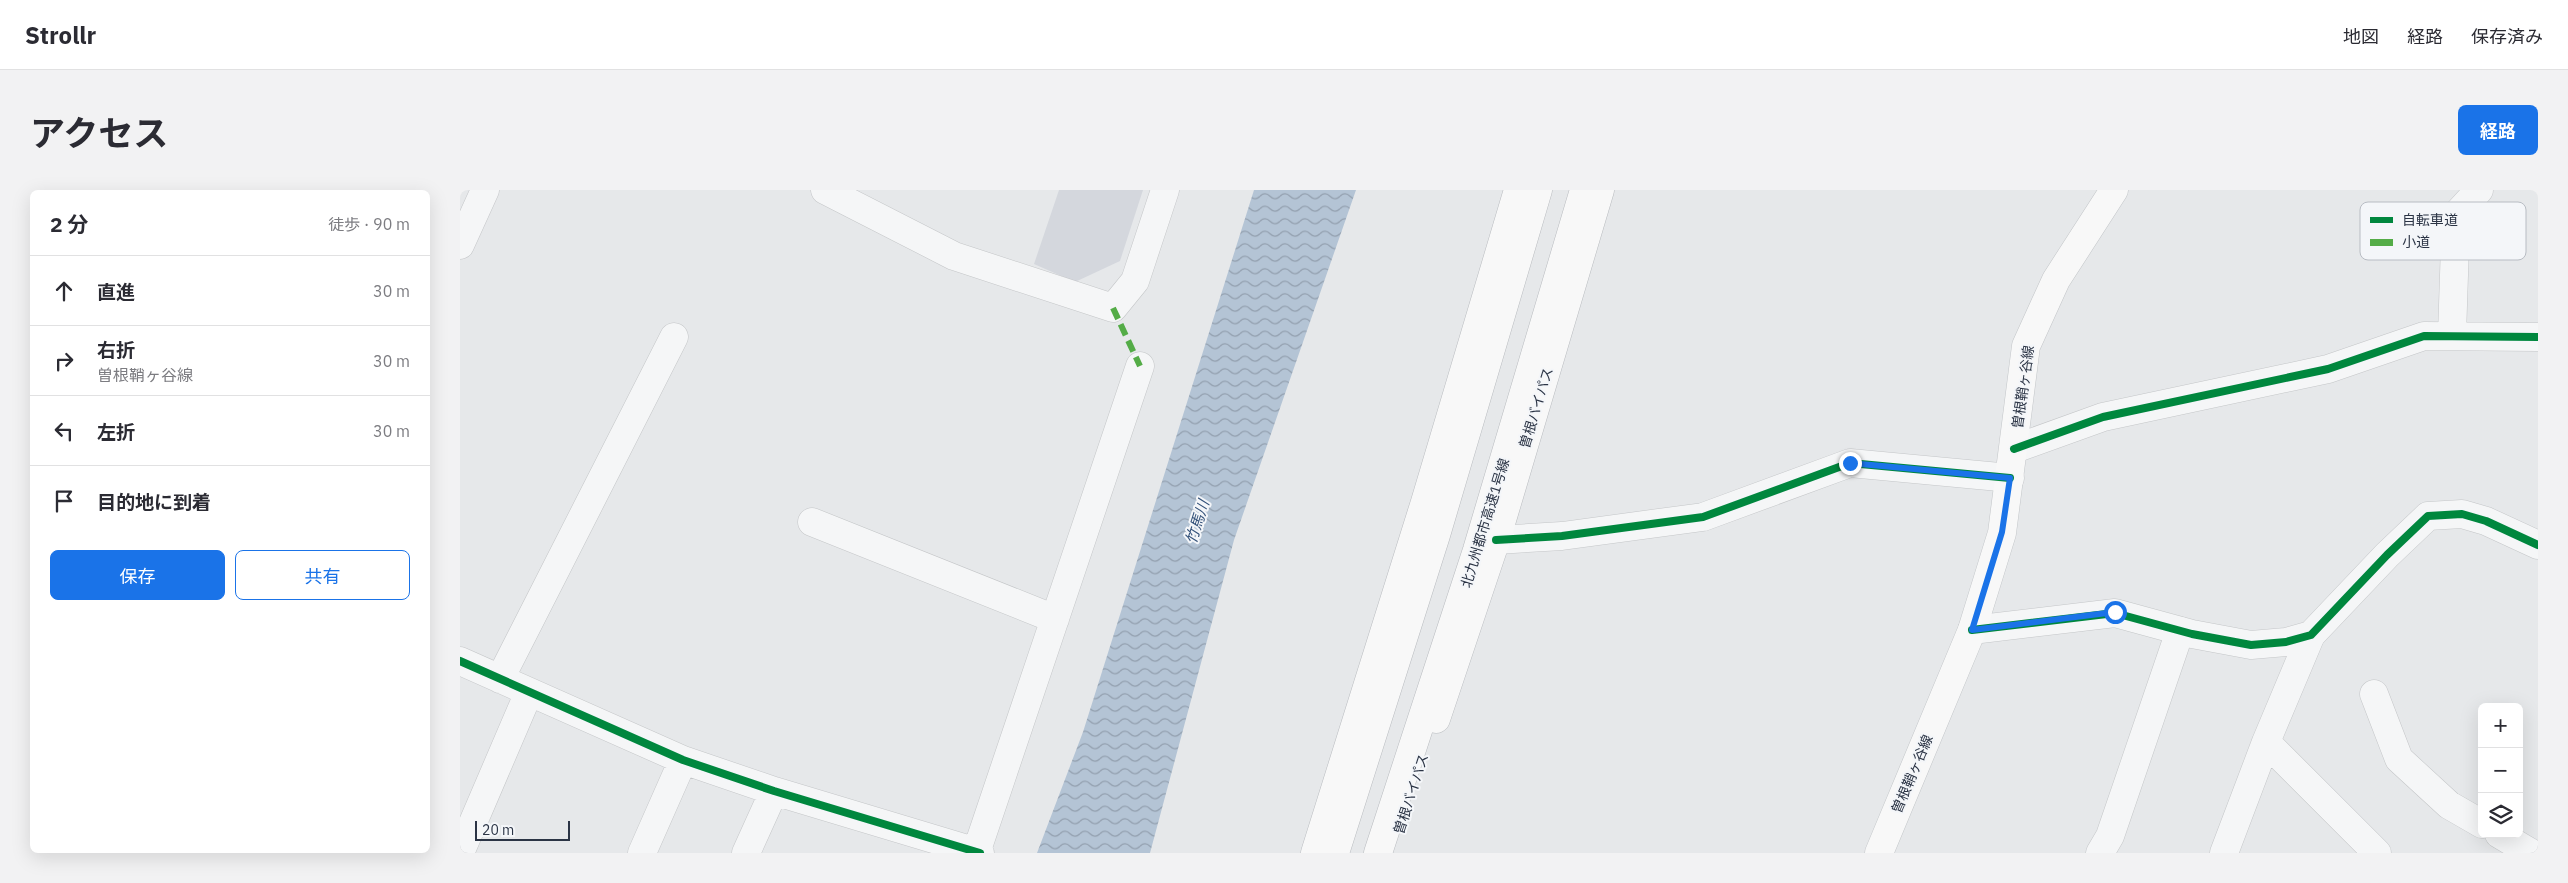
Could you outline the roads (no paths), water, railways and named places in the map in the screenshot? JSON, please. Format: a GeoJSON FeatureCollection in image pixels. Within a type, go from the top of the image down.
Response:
{"type":"FeatureCollection","features":[{"type":"Feature","properties":{"kind":"main road"},"geometry":{"type":"LineString","coordinates":[[1315,853],[1428,493],[1518,190]]}},
{"type":"Feature","properties":{"kind":"main road"},"geometry":{"type":"LineString","coordinates":[[1335,853],[1438,526],[1538,190]]}},
{"type":"Feature","properties":{"kind":"main road","name":"北九州都市高速1号線"},"geometry":{"type":"LineString","coordinates":[[1378,853],[1477,550],[1584,190]]}},
{"type":"Feature","properties":{"kind":"main road","name":"曽根バイパス"},"geometry":{"type":"LineString","coordinates":[[1391,853],[1496,540],[1600,190]]}},
{"type":"Feature","properties":{"kind":"main road","name":"曽根鞘ヶ谷線"},"geometry":{"type":"LineString","coordinates":[[1879,853],[1972,630],[2002,532],[2026,346],[2056,280],[2114,190]]}},
{"type":"Feature","properties":{"kind":"street"},"geometry":{"type":"LineString","coordinates":[[460,245],[485,190]]}},
{"type":"Feature","properties":{"kind":"street"},"geometry":{"type":"LineString","coordinates":[[825,190],[954,256],[1113,308],[1136,281],[1165,190]]}},
{"type":"Feature","properties":{"kind":"street"},"geometry":{"type":"LineString","coordinates":[[2468,202],[2479,190]]}},
{"type":"Feature","properties":{"kind":"street"},"geometry":{"type":"LineString","coordinates":[[2452,335],[2454,260]]}},
{"type":"Feature","properties":{"kind":"street"},"geometry":{"type":"LineString","coordinates":[[500,679],[674,336]]}},
{"type":"Feature","properties":{"kind":"street"},"geometry":{"type":"LineString","coordinates":[[2014,449],[2104,417],[2328,369],[2424,336],[2538,337]]}},
{"type":"Feature","properties":{"kind":"street"},"geometry":{"type":"LineString","coordinates":[[460,661],[683,760],[774,791],[978,853],[1140,366]]}},
{"type":"Feature","properties":{"kind":"street"},"geometry":{"type":"LineString","coordinates":[[1496,540],[1562,536],[1703,517],[1850,463],[2010,478]]}},
{"type":"Feature","properties":{"kind":"street"},"geometry":{"type":"LineString","coordinates":[[2224,853],[2266,742],[2311,635],[2387,555],[2428,516],[2462,514],[2486,521],[2538,545]]}},
{"type":"Feature","properties":{"kind":"street"},"geometry":{"type":"LineString","coordinates":[[812,522],[1055,619]]}},
{"type":"Feature","properties":{"kind":"street"},"geometry":{"type":"LineString","coordinates":[[1972,630],[2115,612],[2180,630],[2251,645],[2286,642],[2311,635]]}},
{"type":"Feature","properties":{"kind":"street"},"geometry":{"type":"LineString","coordinates":[[2100,853],[2110,836],[2180,630]]}},
{"type":"Feature","properties":{"kind":"street"},"geometry":{"type":"LineString","coordinates":[[460,853],[529,692]]}},
{"type":"Feature","properties":{"kind":"street"},"geometry":{"type":"LineString","coordinates":[[2374,694],[2399,759],[2449,805],[2478,822]]}},
{"type":"Feature","properties":{"kind":"street"},"geometry":{"type":"LineString","coordinates":[[2266,742],[2377,853]]}},
{"type":"Feature","properties":{"kind":"street"},"geometry":{"type":"LineString","coordinates":[[642,853],[683,760]]}},
{"type":"Feature","properties":{"kind":"street"},"geometry":{"type":"LineString","coordinates":[[746,853],[774,791]]}},
{"type":"Feature","properties":{"kind":"street"},"geometry":{"type":"LineString","coordinates":[[2506,838],[2531,853]]}},
{"type":"Feature","properties":{"kind":"water","name":"竹馬川"},"geometry":{"type":"Polygon","coordinates":[[[1254,190],[1356,190],[1234,540],[1150,853],[1037,853],[1083,732],[1254,190]]]}}]}
